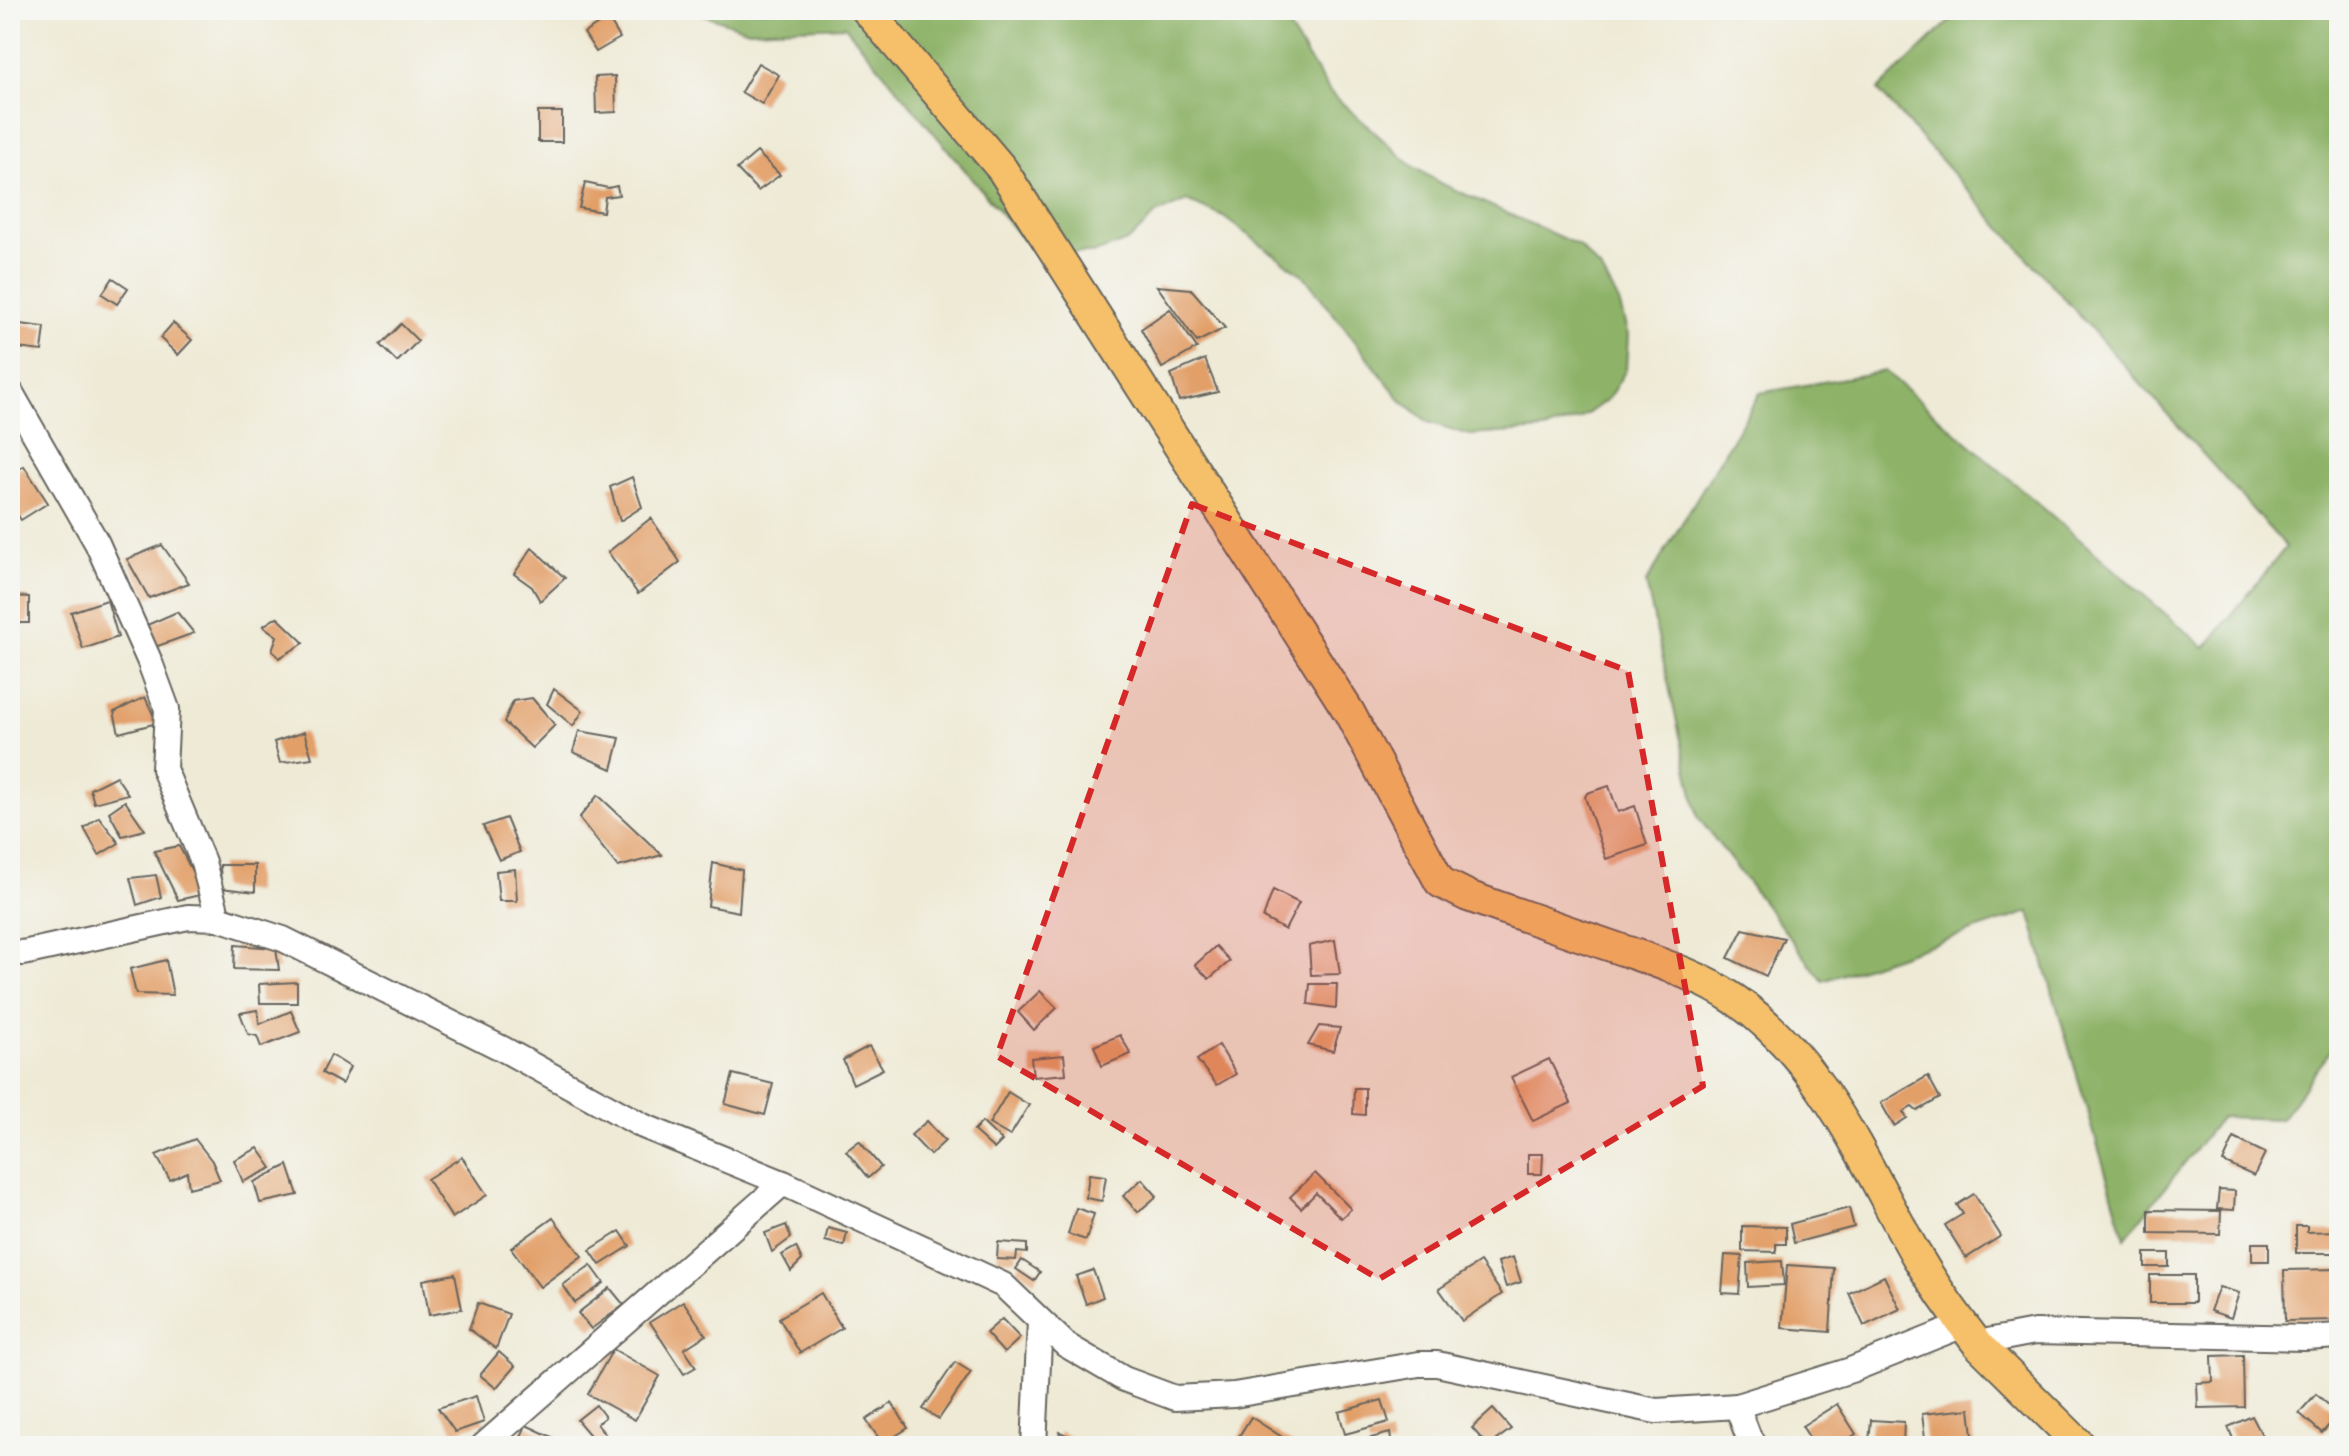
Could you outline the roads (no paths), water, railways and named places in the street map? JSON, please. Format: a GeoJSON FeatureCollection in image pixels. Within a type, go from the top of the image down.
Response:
{"type":"FeatureCollection","features":[{"type":"Feature","properties":{"kind":"main road"},"geometry":{"type":"LineString","coordinates":[[867,10],[1002,169],[1349,712],[1440,882],[1468,896],[1675,969],[1733,997],[1771,1029],[1794,1052],[1854,1136],[1916,1256],[1970,1334],[2081,1446]]}},
{"type":"Feature","properties":{"kind":"street"},"geometry":{"type":"LineString","coordinates":[[10,391],[97,543],[149,660],[167,709],[164,769],[203,862],[218,918]]}},
{"type":"Feature","properties":{"kind":"street"},"geometry":{"type":"LineString","coordinates":[[10,952],[23,953],[188,917],[218,918],[283,939],[503,1049],[643,1126],[783,1183],[1003,1285],[1066,1345],[1124,1379],[1175,1398],[1234,1395],[1419,1364],[1437,1364],[1656,1411],[1737,1406],[1970,1334],[2339,1336]]}},
{"type":"Feature","properties":{"kind":"street"},"geometry":{"type":"LineString","coordinates":[[483,1446],[783,1183]]}},
{"type":"Feature","properties":{"kind":"street"},"geometry":{"type":"LineString","coordinates":[[1034,1446],[1040,1322]]}},
{"type":"Feature","properties":{"kind":"street"},"geometry":{"type":"LineString","coordinates":[[1737,1406],[1755,1446]]}}]}
